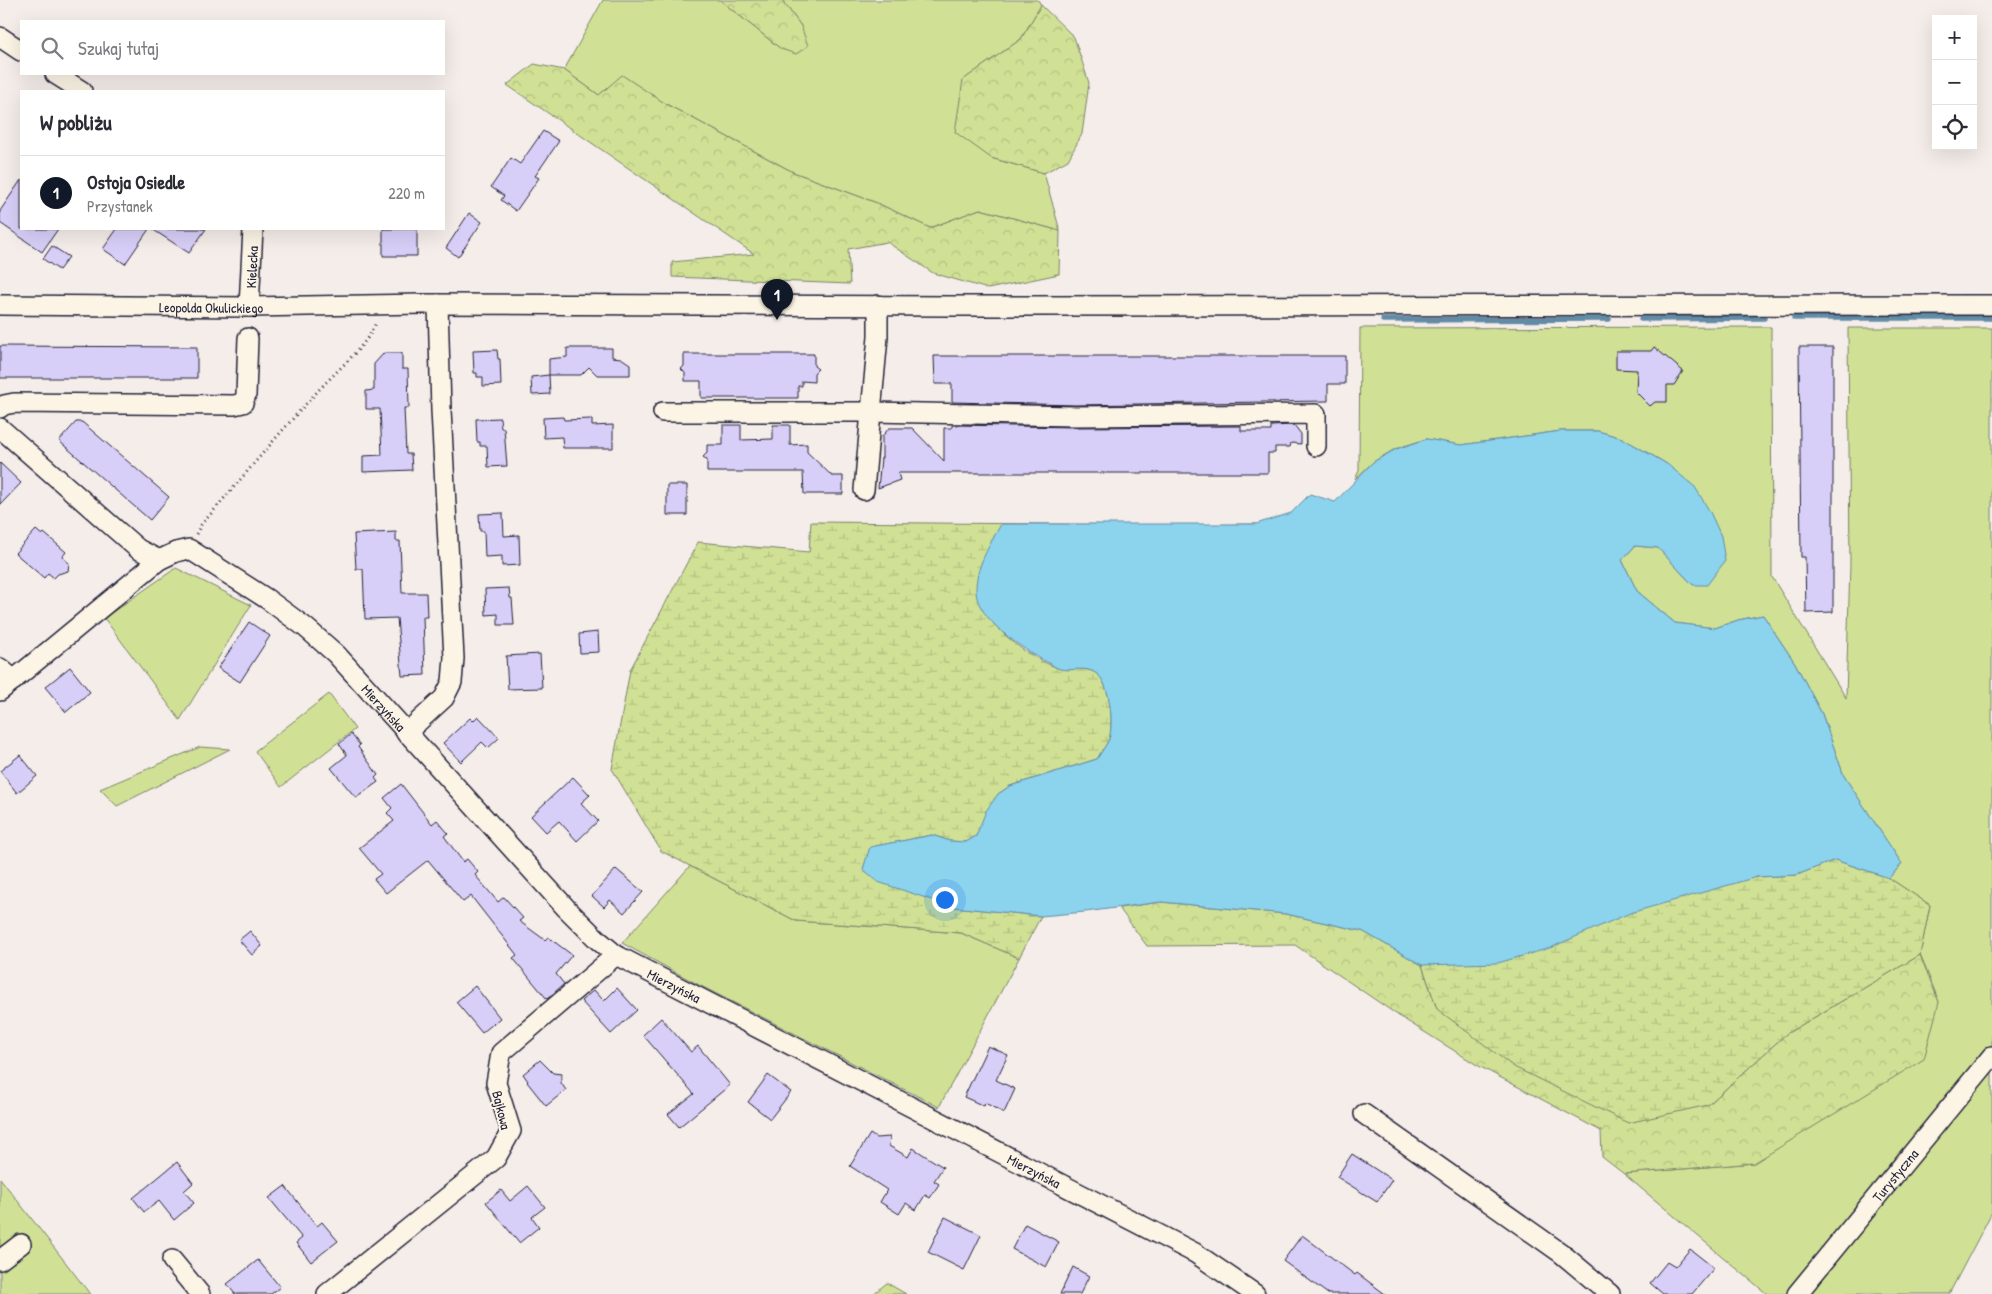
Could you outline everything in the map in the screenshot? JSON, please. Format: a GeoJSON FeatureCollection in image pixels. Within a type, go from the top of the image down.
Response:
{"type":"FeatureCollection","features":[{"type":"Feature","properties":{"kind":"street"},"geometry":{"type":"LineString","coordinates":[[0,37],[20,51]]}},
{"type":"Feature","properties":{"kind":"street"},"geometry":{"type":"LineString","coordinates":[[57,75],[80,90]]}},
{"type":"Feature","properties":{"kind":"street","name":"Kielecka"},"geometry":{"type":"LineString","coordinates":[[249,307],[253,230]]}},
{"type":"Feature","properties":{"kind":"street","name":"Leopolda Okulickiego"},"geometry":{"type":"LineString","coordinates":[[0,305],[249,307],[376,304],[1992,305]]}},
{"type":"Feature","properties":{"kind":"street"},"geometry":{"type":"LineString","coordinates":[[406,732],[444,698],[452,682],[454,658],[441,410],[430,304]]}},
{"type":"Feature","properties":{"kind":"street"},"geometry":{"type":"LineString","coordinates":[[864,490],[878,337],[878,305]]}},
{"type":"Feature","properties":{"kind":"street"},"geometry":{"type":"LineString","coordinates":[[0,408],[14,403],[224,405],[243,403],[246,395],[248,338]]}},
{"type":"Feature","properties":{"kind":"street"},"geometry":{"type":"LineString","coordinates":[[663,412],[871,412],[1074,416],[1316,414],[1316,446]]}},
{"type":"Feature","properties":{"kind":"street"},"geometry":{"type":"LineString","coordinates":[[0,428],[138,549],[159,560]]}},
{"type":"Feature","properties":{"kind":"street"},"geometry":{"type":"LineString","coordinates":[[4,680],[159,560],[176,552],[189,550]]}},
{"type":"Feature","properties":{"kind":"street","name":"Mierzyńska"},"geometry":{"type":"LineString","coordinates":[[189,550],[267,599],[336,654],[566,908],[616,955],[1195,1252],[1255,1294]]}},
{"type":"Feature","properties":{"kind":"street","name":"Bajkowa"},"geometry":{"type":"LineString","coordinates":[[327,1294],[496,1158],[511,1131],[496,1083],[501,1053],[616,955]]}},
{"type":"Feature","properties":{"kind":"street","name":"Turystyczna"},"geometry":{"type":"LineString","coordinates":[[1797,1294],[1992,1056]]}},
{"type":"Feature","properties":{"kind":"street"},"geometry":{"type":"LineString","coordinates":[[1364,1114],[1561,1253],[1610,1294]]}},
{"type":"Feature","properties":{"kind":"street"},"geometry":{"type":"LineString","coordinates":[[0,1260],[21,1244]]}},
{"type":"Feature","properties":{"kind":"street"},"geometry":{"type":"LineString","coordinates":[[172,1260],[200,1294]]}},
{"type":"Feature","properties":{"kind":"path"},"geometry":{"type":"LineString","coordinates":[[189,550],[200,525],[367,337],[375,326],[376,304]]}},
{"type":"Feature","properties":{"kind":"green space"},"geometry":{"type":"Polygon","coordinates":[[[603,0],[720,0],[781,49],[801,26],[782,0],[1038,0],[1041,5],[1021,39],[963,80],[991,158],[1044,173],[1060,231],[980,209],[930,228],[877,203],[793,172],[666,104],[622,76],[599,95],[564,70],[603,0]]]}},
{"type":"Feature","properties":{"kind":"green space"},"geometry":{"type":"Polygon","coordinates":[[[720,0],[782,0],[801,26],[808,46],[796,54],[781,49],[720,0]]]}},
{"type":"Feature","properties":{"kind":"green space"},"geometry":{"type":"Polygon","coordinates":[[[1041,5],[1074,37],[1089,83],[1082,134],[1068,160],[1044,173],[991,158],[955,132],[963,80],[1021,39],[1041,5]]]}},
{"type":"Feature","properties":{"kind":"green space"},"geometry":{"type":"Polygon","coordinates":[[[534,64],[564,70],[599,95],[622,75],[666,104],[793,172],[877,203],[930,228],[980,209],[1060,231],[1059,274],[988,289],[933,273],[887,242],[848,249],[850,284],[672,277],[672,262],[754,254],[507,85],[534,64]]]}},
{"type":"Feature","properties":{"kind":"green space"},"geometry":{"type":"Polygon","coordinates":[[[1771,327],[1772,577],[1846,698],[1850,564],[1848,328],[1992,328],[1992,1212],[1949,1294],[1767,1294],[1624,1174],[1754,1163],[1939,1002],[1920,955],[1930,905],[1889,878],[1902,864],[1844,776],[1822,714],[1795,663],[1763,615],[1738,620],[1715,628],[1675,623],[1637,591],[1622,560],[1635,546],[1658,548],[1693,585],[1667,464],[1622,438],[1598,431],[1561,431],[1461,445],[1426,439],[1395,449],[1373,462],[1355,479],[1359,471],[1360,328],[1771,327]]]}},
{"type":"Feature","properties":{"kind":"green space"},"geometry":{"type":"Polygon","coordinates":[[[811,522],[1256,524],[984,609],[998,628],[1026,652],[1058,668],[1091,671],[1101,678],[1110,704],[1111,724],[1109,739],[1097,759],[1010,786],[998,794],[976,836],[966,842],[950,841],[932,835],[871,847],[863,869],[953,907],[1041,916],[1019,958],[961,933],[796,921],[661,851],[612,769],[630,670],[698,542],[809,552],[811,522]]]}},
{"type":"Feature","properties":{"kind":"green space"},"geometry":{"type":"Polygon","coordinates":[[[176,568],[251,605],[180,720],[104,618],[176,568]]]}},
{"type":"Feature","properties":{"kind":"green space"},"geometry":{"type":"Polygon","coordinates":[[[329,694],[355,729],[281,787],[255,751],[329,694]]]}},
{"type":"Feature","properties":{"kind":"green space"},"geometry":{"type":"Polygon","coordinates":[[[200,747],[230,749],[117,806],[100,789],[200,747]]]}},
{"type":"Feature","properties":{"kind":"green space"},"geometry":{"type":"Polygon","coordinates":[[[1835,860],[1889,878],[1930,905],[1920,955],[1786,1034],[1708,1105],[1628,1123],[1514,1067],[1437,1009],[1422,965],[1431,931],[1757,877],[1797,875],[1835,860]]]}},
{"type":"Feature","properties":{"kind":"green space"},"geometry":{"type":"Polygon","coordinates":[[[690,866],[796,921],[961,933],[1019,958],[939,1107],[699,985],[622,943],[690,866]]]}},
{"type":"Feature","properties":{"kind":"green space"},"geometry":{"type":"Polygon","coordinates":[[[1161,902],[1286,914],[1362,931],[1422,965],[1437,1009],[1708,1105],[1786,1034],[1920,955],[1939,1002],[1924,1059],[1754,1163],[1624,1174],[1602,1157],[1601,1131],[1477,1065],[1399,1016],[1295,945],[1147,946],[1119,908],[1161,902]]]}},
{"type":"Feature","properties":{"kind":"green space"},"geometry":{"type":"Polygon","coordinates":[[[0,1178],[90,1294],[0,1294],[0,1178]]]}},
{"type":"Feature","properties":{"kind":"green space"},"geometry":{"type":"Polygon","coordinates":[[[887,1283],[906,1294],[873,1294],[887,1283]]]}},
{"type":"Feature","properties":{"kind":"water"},"geometry":{"type":"Polygon","coordinates":[[[1561,431],[1598,431],[1622,438],[1667,464],[1695,487],[1710,512],[1721,536],[1725,561],[1707,585],[1693,585],[1658,548],[1635,546],[1622,560],[1637,591],[1675,623],[1715,628],[1738,620],[1763,615],[1795,663],[1822,714],[1844,776],[1902,864],[1889,878],[1835,860],[1797,875],[1757,877],[1630,913],[1550,948],[1498,963],[1422,965],[1362,931],[1286,914],[1161,902],[1041,916],[953,907],[878,882],[863,869],[870,847],[932,835],[950,841],[966,842],[976,836],[986,811],[998,794],[1010,786],[1097,759],[1109,739],[1111,724],[1110,705],[1105,686],[1097,674],[1083,669],[1060,669],[1038,657],[1015,642],[993,623],[984,613],[978,602],[976,583],[978,574],[984,556],[1001,524],[1256,524],[1291,513],[1310,494],[1335,502],[1373,462],[1396,449],[1427,439],[1461,445],[1561,431]]]}},
{"type":"Feature","properties":{"kind":"building"},"geometry":{"type":"Polygon","coordinates":[[[543,131],[559,141],[535,176],[539,178],[516,211],[501,200],[504,196],[491,187],[511,158],[520,164],[543,131]]]}},
{"type":"Feature","properties":{"kind":"building"},"geometry":{"type":"Polygon","coordinates":[[[20,181],[20,230],[57,230],[42,252],[0,223],[0,211],[20,181]]]}},
{"type":"Feature","properties":{"kind":"building"},"geometry":{"type":"Polygon","coordinates":[[[469,213],[482,222],[458,257],[446,248],[469,213]]]}},
{"type":"Feature","properties":{"kind":"building"},"geometry":{"type":"Polygon","coordinates":[[[116,230],[148,230],[125,264],[103,249],[116,230]]]}},
{"type":"Feature","properties":{"kind":"building"},"geometry":{"type":"Polygon","coordinates":[[[154,230],[205,230],[189,253],[154,230]]]}},
{"type":"Feature","properties":{"kind":"building"},"geometry":{"type":"Polygon","coordinates":[[[383,230],[417,230],[417,256],[383,256],[383,230]]]}},
{"type":"Feature","properties":{"kind":"building"},"geometry":{"type":"Polygon","coordinates":[[[52,246],[69,257],[59,270],[43,259],[52,246]]]}},
{"type":"Feature","properties":{"kind":"building"},"geometry":{"type":"Polygon","coordinates":[[[0,346],[197,347],[197,378],[0,378],[0,346]]]}},
{"type":"Feature","properties":{"kind":"building"},"geometry":{"type":"Polygon","coordinates":[[[1654,347],[1683,371],[1674,385],[1667,385],[1667,402],[1655,402],[1650,406],[1636,392],[1637,370],[1616,369],[1616,351],[1651,351],[1654,347]]]}},
{"type":"Feature","properties":{"kind":"building"},"geometry":{"type":"Polygon","coordinates":[[[1799,347],[1833,347],[1833,612],[1806,613],[1805,557],[1801,557],[1799,347]]]}},
{"type":"Feature","properties":{"kind":"building"},"geometry":{"type":"Polygon","coordinates":[[[567,348],[612,348],[612,357],[621,358],[630,364],[630,375],[597,375],[589,367],[581,375],[549,375],[549,359],[567,357],[567,348]]]}},
{"type":"Feature","properties":{"kind":"building"},"geometry":{"type":"Polygon","coordinates":[[[497,350],[498,359],[500,359],[501,385],[483,386],[483,377],[477,377],[477,373],[474,373],[473,351],[497,350]]]}},
{"type":"Feature","properties":{"kind":"building"},"geometry":{"type":"Polygon","coordinates":[[[384,353],[402,353],[402,369],[408,369],[409,408],[404,408],[406,454],[411,454],[412,470],[363,472],[363,456],[382,455],[380,409],[366,409],[366,391],[374,390],[374,364],[384,353]]]}},
{"type":"Feature","properties":{"kind":"building"},"geometry":{"type":"Polygon","coordinates":[[[684,354],[814,354],[814,366],[818,369],[814,373],[814,382],[802,381],[802,386],[798,386],[798,398],[701,398],[701,381],[685,381],[685,373],[681,369],[684,366],[684,354]]]}},
{"type":"Feature","properties":{"kind":"building"},"geometry":{"type":"Polygon","coordinates":[[[934,356],[1345,356],[1345,384],[1328,384],[1328,401],[1075,405],[952,402],[952,384],[935,384],[934,356]]]}},
{"type":"Feature","properties":{"kind":"building"},"geometry":{"type":"Polygon","coordinates":[[[549,375],[550,394],[532,395],[531,377],[549,375]]]}},
{"type":"Feature","properties":{"kind":"building"},"geometry":{"type":"Polygon","coordinates":[[[563,417],[564,420],[592,419],[592,426],[613,425],[613,448],[563,448],[562,437],[544,438],[543,418],[563,417]]]}},
{"type":"Feature","properties":{"kind":"building"},"geometry":{"type":"Polygon","coordinates":[[[500,418],[501,428],[504,428],[507,466],[488,467],[487,446],[480,446],[480,442],[477,442],[476,419],[500,418]]]}},
{"type":"Feature","properties":{"kind":"building"},"geometry":{"type":"Polygon","coordinates":[[[76,422],[82,422],[169,497],[150,520],[59,441],[76,422]]]}},
{"type":"Feature","properties":{"kind":"building"},"geometry":{"type":"Polygon","coordinates":[[[723,425],[741,425],[741,440],[773,439],[773,425],[790,425],[790,445],[807,444],[807,452],[832,476],[843,476],[843,494],[804,494],[803,472],[707,472],[707,460],[703,457],[707,453],[707,445],[723,445],[723,425]]]}},
{"type":"Feature","properties":{"kind":"building"},"geometry":{"type":"Polygon","coordinates":[[[952,425],[1075,427],[1241,426],[1241,431],[1271,431],[1271,426],[1294,425],[1301,434],[1301,444],[1291,443],[1290,447],[1275,447],[1275,453],[1268,453],[1268,473],[898,473],[900,480],[878,488],[882,458],[882,437],[889,428],[912,428],[944,461],[944,428],[952,428],[952,425]]]}},
{"type":"Feature","properties":{"kind":"building"},"geometry":{"type":"Polygon","coordinates":[[[0,463],[21,483],[0,505],[0,463]]]}},
{"type":"Feature","properties":{"kind":"building"},"geometry":{"type":"Polygon","coordinates":[[[667,485],[687,485],[687,515],[667,515],[667,485]]]}},
{"type":"Feature","properties":{"kind":"building"},"geometry":{"type":"Polygon","coordinates":[[[503,513],[504,536],[519,535],[520,565],[502,566],[502,556],[485,557],[484,531],[480,531],[479,514],[503,513]]]}},
{"type":"Feature","properties":{"kind":"building"},"geometry":{"type":"Polygon","coordinates":[[[36,530],[42,535],[44,533],[66,552],[62,557],[69,563],[68,571],[58,574],[54,578],[48,573],[44,578],[15,553],[36,530]]]}},
{"type":"Feature","properties":{"kind":"building"},"geometry":{"type":"Polygon","coordinates":[[[396,532],[396,541],[400,541],[402,593],[426,593],[427,617],[423,617],[425,675],[402,676],[397,618],[365,619],[363,569],[356,569],[354,534],[396,532]]]}},
{"type":"Feature","properties":{"kind":"building"},"geometry":{"type":"Polygon","coordinates":[[[509,588],[510,598],[512,598],[514,625],[498,625],[498,614],[486,615],[485,589],[509,588]]]}},
{"type":"Feature","properties":{"kind":"building"},"geometry":{"type":"Polygon","coordinates":[[[249,622],[270,636],[240,682],[218,668],[249,622]]]}},
{"type":"Feature","properties":{"kind":"building"},"geometry":{"type":"Polygon","coordinates":[[[598,632],[599,652],[580,653],[579,634],[598,632]]]}},
{"type":"Feature","properties":{"kind":"building"},"geometry":{"type":"Polygon","coordinates":[[[540,654],[542,688],[508,689],[506,656],[540,654]]]}},
{"type":"Feature","properties":{"kind":"building"},"geometry":{"type":"Polygon","coordinates":[[[70,667],[90,692],[66,712],[45,687],[70,667]]]}},
{"type":"Feature","properties":{"kind":"building"},"geometry":{"type":"Polygon","coordinates":[[[478,716],[499,738],[488,748],[482,742],[461,762],[443,743],[470,718],[473,721],[478,716]]]}},
{"type":"Feature","properties":{"kind":"building"},"geometry":{"type":"Polygon","coordinates":[[[351,734],[378,775],[375,778],[378,782],[356,798],[331,768],[347,755],[339,744],[351,734]]]}},
{"type":"Feature","properties":{"kind":"building"},"geometry":{"type":"Polygon","coordinates":[[[20,755],[37,776],[17,793],[0,771],[20,755]]]}},
{"type":"Feature","properties":{"kind":"building"},"geometry":{"type":"Polygon","coordinates":[[[573,777],[590,795],[581,803],[598,821],[577,841],[559,821],[546,832],[531,816],[573,777]]]}},
{"type":"Feature","properties":{"kind":"building"},"geometry":{"type":"Polygon","coordinates":[[[401,784],[432,824],[437,820],[448,833],[444,836],[463,862],[467,859],[478,872],[475,875],[498,902],[504,897],[523,918],[519,921],[545,940],[548,937],[572,955],[556,974],[564,984],[547,999],[513,958],[517,955],[471,896],[463,902],[428,860],[386,893],[374,879],[381,874],[359,848],[394,821],[387,813],[392,808],[384,798],[401,784]]]}},
{"type":"Feature","properties":{"kind":"building"},"geometry":{"type":"Polygon","coordinates":[[[616,869],[643,892],[624,913],[610,900],[604,907],[592,896],[616,869]]]}},
{"type":"Feature","properties":{"kind":"building"},"geometry":{"type":"Polygon","coordinates":[[[250,931],[262,946],[252,955],[239,940],[250,931]]]}},
{"type":"Feature","properties":{"kind":"building"},"geometry":{"type":"Polygon","coordinates":[[[475,986],[500,1018],[482,1033],[456,1002],[475,986]]]}},
{"type":"Feature","properties":{"kind":"building"},"geometry":{"type":"Polygon","coordinates":[[[617,988],[637,1010],[611,1034],[581,1001],[594,990],[604,1001],[617,988]]]}},
{"type":"Feature","properties":{"kind":"building"},"geometry":{"type":"Polygon","coordinates":[[[661,1018],[691,1052],[698,1046],[730,1085],[679,1127],[668,1114],[694,1094],[643,1035],[661,1018]]]}},
{"type":"Feature","properties":{"kind":"building"},"geometry":{"type":"Polygon","coordinates":[[[988,1046],[1008,1055],[996,1080],[1015,1089],[1004,1113],[985,1103],[984,1106],[964,1097],[988,1046]]]}},
{"type":"Feature","properties":{"kind":"building"},"geometry":{"type":"Polygon","coordinates":[[[540,1060],[553,1073],[561,1074],[561,1083],[566,1090],[546,1106],[523,1074],[540,1060]]]}},
{"type":"Feature","properties":{"kind":"building"},"geometry":{"type":"Polygon","coordinates":[[[768,1075],[791,1092],[770,1119],[748,1102],[768,1075]]]}},
{"type":"Feature","properties":{"kind":"building"},"geometry":{"type":"Polygon","coordinates":[[[870,1134],[876,1138],[890,1137],[889,1146],[908,1157],[913,1148],[943,1167],[934,1181],[939,1184],[930,1198],[925,1195],[916,1210],[906,1203],[899,1214],[880,1202],[887,1190],[850,1166],[870,1134]]]}},
{"type":"Feature","properties":{"kind":"building"},"geometry":{"type":"Polygon","coordinates":[[[1352,1154],[1392,1180],[1377,1202],[1337,1177],[1352,1154]]]}},
{"type":"Feature","properties":{"kind":"building"},"geometry":{"type":"Polygon","coordinates":[[[177,1162],[193,1183],[184,1191],[194,1203],[174,1220],[159,1201],[144,1212],[133,1198],[177,1162]]]}},
{"type":"Feature","properties":{"kind":"building"},"geometry":{"type":"Polygon","coordinates":[[[285,1186],[317,1226],[322,1222],[338,1241],[311,1262],[296,1243],[302,1238],[269,1198],[285,1186]]]}},
{"type":"Feature","properties":{"kind":"building"},"geometry":{"type":"Polygon","coordinates":[[[528,1186],[545,1207],[532,1217],[539,1227],[519,1243],[486,1202],[501,1190],[510,1201],[528,1186]]]}},
{"type":"Feature","properties":{"kind":"building"},"geometry":{"type":"Polygon","coordinates":[[[945,1217],[981,1235],[964,1270],[928,1252],[945,1217]]]}},
{"type":"Feature","properties":{"kind":"building"},"geometry":{"type":"Polygon","coordinates":[[[1025,1224],[1059,1242],[1046,1267],[1012,1249],[1025,1224]]]}},
{"type":"Feature","properties":{"kind":"building"},"geometry":{"type":"Polygon","coordinates":[[[1302,1235],[1355,1275],[1357,1273],[1385,1294],[1328,1294],[1283,1261],[1302,1235]]]}},
{"type":"Feature","properties":{"kind":"building"},"geometry":{"type":"Polygon","coordinates":[[[1690,1249],[1714,1268],[1692,1294],[1663,1294],[1650,1283],[1667,1262],[1675,1267],[1690,1249]]]}},
{"type":"Feature","properties":{"kind":"building"},"geometry":{"type":"Polygon","coordinates":[[[258,1260],[280,1287],[271,1294],[235,1294],[227,1284],[258,1260]]]}},
{"type":"Feature","properties":{"kind":"building"},"geometry":{"type":"Polygon","coordinates":[[[1073,1267],[1089,1276],[1080,1294],[1060,1294],[1073,1267]]]}},
{"type":"Feature","properties":{"kind":"waterway"},"geometry":{"type":"LineString","coordinates":[[1641,319],[1764,318]]}},
{"type":"Feature","properties":{"kind":"waterway"},"geometry":{"type":"LineString","coordinates":[[1794,318],[1992,318]]}},
{"type":"Feature","properties":{"kind":"waterway"},"geometry":{"type":"LineString","coordinates":[[1383,320],[1609,319]]}},
{"type":"Feature","properties":{"kind":"place","name":"Ostoja Osiedle"},"geometry":{"type":"Point","coordinates":[777,320]}}]}
